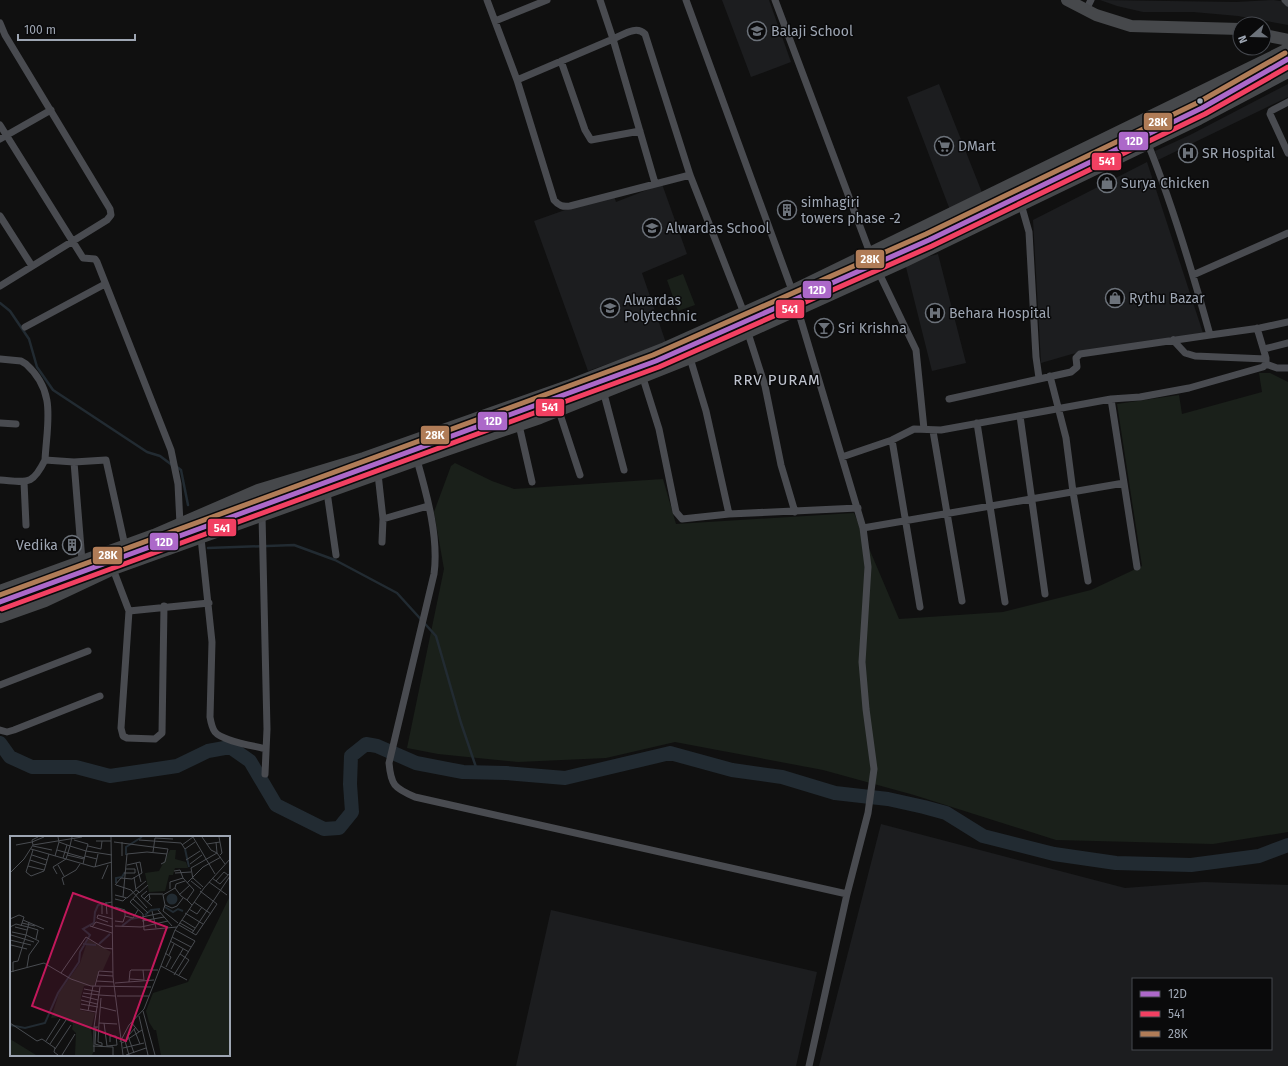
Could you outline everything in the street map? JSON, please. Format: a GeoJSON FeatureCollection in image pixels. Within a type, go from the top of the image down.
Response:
{"type":"FeatureCollection","features":[{"type":"Feature","properties":{"kind":"main road"},"geometry":{"type":"LineString","coordinates":[[1067,0],[1089,5],[1131,26],[1232,29]]}},
{"type":"Feature","properties":{"kind":"main road"},"geometry":{"type":"LineString","coordinates":[[1272,32],[1288,35]]}},
{"type":"Feature","properties":{"kind":"main road"},"geometry":{"type":"LineString","coordinates":[[1272,37],[1288,40]]}},
{"type":"Feature","properties":{"kind":"main road"},"geometry":{"type":"LineString","coordinates":[[0,617],[45,601],[113,569],[604,394],[748,333],[795,300],[870,253],[1288,49]]}},
{"type":"Feature","properties":{"kind":"main road"},"geometry":{"type":"LineString","coordinates":[[0,602],[220,520],[448,439],[656,360],[929,240],[1202,108],[1288,59]]}},
{"type":"Feature","properties":{"kind":"main road"},"geometry":{"type":"LineString","coordinates":[[0,591],[125,546],[276,484],[364,458],[568,386],[665,348],[744,313],[795,300],[880,273],[1148,144],[1288,72]]}},
{"type":"Feature","properties":{"kind":"street"},"geometry":{"type":"LineString","coordinates":[[487,0],[516,80],[554,200],[558,204],[562,206],[570,206],[690,175]]}},
{"type":"Feature","properties":{"kind":"street"},"geometry":{"type":"LineString","coordinates":[[495,21],[547,0]]}},
{"type":"Feature","properties":{"kind":"street"},"geometry":{"type":"LineString","coordinates":[[600,0],[613,39],[655,183]]}},
{"type":"Feature","properties":{"kind":"street"},"geometry":{"type":"LineString","coordinates":[[686,0],[795,300],[858,508],[863,528],[868,567],[862,662],[866,709],[874,769],[872,789],[868,813],[847,894],[809,1066]]}},
{"type":"Feature","properties":{"kind":"street"},"geometry":{"type":"LineString","coordinates":[[775,0],[870,253]]}},
{"type":"Feature","properties":{"kind":"street"},"geometry":{"type":"LineString","coordinates":[[0,23],[5,35],[110,209],[111,215],[107,220],[0,286]]}},
{"type":"Feature","properties":{"kind":"street"},"geometry":{"type":"LineString","coordinates":[[516,80],[636,30],[641,30],[645,34],[690,175],[744,313]]}},
{"type":"Feature","properties":{"kind":"street"},"geometry":{"type":"LineString","coordinates":[[561,61],[588,136],[595,140],[640,131]]}},
{"type":"Feature","properties":{"kind":"street"},"geometry":{"type":"LineString","coordinates":[[1287,147],[1270,114],[1274,109],[1288,102]]}},
{"type":"Feature","properties":{"kind":"street"},"geometry":{"type":"LineString","coordinates":[[3,137],[50,110]]}},
{"type":"Feature","properties":{"kind":"street"},"geometry":{"type":"LineString","coordinates":[[0,125],[3,137],[74,241],[83,258],[95,259],[97,262],[171,450],[176,472],[180,524]]}},
{"type":"Feature","properties":{"kind":"street"},"geometry":{"type":"LineString","coordinates":[[1148,144],[1162,181],[1193,275],[1210,335]]}},
{"type":"Feature","properties":{"kind":"street"},"geometry":{"type":"LineString","coordinates":[[1021,204],[1029,232],[1036,357],[1039,378]]}},
{"type":"Feature","properties":{"kind":"street"},"geometry":{"type":"LineString","coordinates":[[0,216],[32,266]]}},
{"type":"Feature","properties":{"kind":"street"},"geometry":{"type":"LineString","coordinates":[[1193,275],[1288,233]]}},
{"type":"Feature","properties":{"kind":"street"},"geometry":{"type":"LineString","coordinates":[[880,273],[916,350],[924,429]]}},
{"type":"Feature","properties":{"kind":"street"},"geometry":{"type":"LineString","coordinates":[[25,327],[105,284]]}},
{"type":"Feature","properties":{"kind":"street"},"geometry":{"type":"LineString","coordinates":[[949,399],[1075,370],[1076,358],[1080,354],[1257,328],[1288,322]]}},
{"type":"Feature","properties":{"kind":"street"},"geometry":{"type":"LineString","coordinates":[[1257,328],[1264,349],[1266,362]]}},
{"type":"Feature","properties":{"kind":"street"},"geometry":{"type":"LineString","coordinates":[[748,333],[765,386],[781,465],[794,512]]}},
{"type":"Feature","properties":{"kind":"street"},"geometry":{"type":"LineString","coordinates":[[1173,340],[1185,353],[1195,356],[1266,362],[1278,368],[1288,368]]}},
{"type":"Feature","properties":{"kind":"street"},"geometry":{"type":"LineString","coordinates":[[1264,349],[1288,343]]}},
{"type":"Feature","properties":{"kind":"street"},"geometry":{"type":"LineString","coordinates":[[690,358],[706,411],[729,514]]}},
{"type":"Feature","properties":{"kind":"street"},"geometry":{"type":"LineString","coordinates":[[0,359],[21,361],[26,364],[45,391],[48,408],[45,460],[37,475],[32,480],[24,482],[0,480]]}},
{"type":"Feature","properties":{"kind":"street"},"geometry":{"type":"LineString","coordinates":[[842,457],[892,440],[914,429],[933,431],[1111,399],[1140,397],[1196,387],[1266,362]]}},
{"type":"Feature","properties":{"kind":"street"},"geometry":{"type":"LineString","coordinates":[[1050,376],[1060,409],[1068,447],[1073,492],[1088,582]]}},
{"type":"Feature","properties":{"kind":"street"},"geometry":{"type":"LineString","coordinates":[[642,378],[659,429],[678,517],[687,520],[729,514],[858,508]]}},
{"type":"Feature","properties":{"kind":"street"},"geometry":{"type":"LineString","coordinates":[[604,394],[624,470]]}},
{"type":"Feature","properties":{"kind":"street"},"geometry":{"type":"LineString","coordinates":[[1111,399],[1137,567]]}},
{"type":"Feature","properties":{"kind":"street"},"geometry":{"type":"LineString","coordinates":[[559,411],[580,475]]}},
{"type":"Feature","properties":{"kind":"street"},"geometry":{"type":"LineString","coordinates":[[1020,416],[1045,594]]}},
{"type":"Feature","properties":{"kind":"street"},"geometry":{"type":"LineString","coordinates":[[0,423],[16,424]]}},
{"type":"Feature","properties":{"kind":"street"},"geometry":{"type":"LineString","coordinates":[[977,423],[1005,602]]}},
{"type":"Feature","properties":{"kind":"street"},"geometry":{"type":"LineString","coordinates":[[519,425],[532,482]]}},
{"type":"Feature","properties":{"kind":"street"},"geometry":{"type":"LineString","coordinates":[[933,431],[962,601]]}},
{"type":"Feature","properties":{"kind":"street"},"geometry":{"type":"LineString","coordinates":[[892,440],[920,607]]}},
{"type":"Feature","properties":{"kind":"street"},"geometry":{"type":"LineString","coordinates":[[45,460],[74,462],[106,460],[125,546]]}},
{"type":"Feature","properties":{"kind":"street"},"geometry":{"type":"LineString","coordinates":[[417,460],[428,506],[435,543],[436,560],[389,763],[391,780],[402,791],[416,797],[847,894]]}},
{"type":"Feature","properties":{"kind":"street"},"geometry":{"type":"LineString","coordinates":[[74,462],[82,561]]}},
{"type":"Feature","properties":{"kind":"street"},"geometry":{"type":"LineString","coordinates":[[378,474],[383,519],[382,542]]}},
{"type":"Feature","properties":{"kind":"street"},"geometry":{"type":"LineString","coordinates":[[24,482],[26,525]]}},
{"type":"Feature","properties":{"kind":"street"},"geometry":{"type":"LineString","coordinates":[[863,528],[1124,483]]}},
{"type":"Feature","properties":{"kind":"street"},"geometry":{"type":"LineString","coordinates":[[327,492],[336,555]]}},
{"type":"Feature","properties":{"kind":"street"},"geometry":{"type":"LineString","coordinates":[[383,519],[428,506]]}},
{"type":"Feature","properties":{"kind":"street"},"geometry":{"type":"LineString","coordinates":[[262,515],[266,749],[265,774]]}},
{"type":"Feature","properties":{"kind":"street"},"geometry":{"type":"LineString","coordinates":[[201,538],[212,642],[210,718],[212,726],[216,734],[224,738],[266,749]]}},
{"type":"Feature","properties":{"kind":"street"},"geometry":{"type":"LineString","coordinates":[[113,569],[129,611],[121,733],[127,738],[155,739],[162,733],[164,606]]}},
{"type":"Feature","properties":{"kind":"street"},"geometry":{"type":"LineString","coordinates":[[129,611],[164,606],[209,603]]}},
{"type":"Feature","properties":{"kind":"street"},"geometry":{"type":"LineString","coordinates":[[0,685],[88,651]]}},
{"type":"Feature","properties":{"kind":"street"},"geometry":{"type":"LineString","coordinates":[[0,730],[7,732],[14,730],[100,696]]}},
{"type":"Feature","properties":{"kind":"shaded area","name":"Balaji School"},"geometry":{"type":"Polygon","coordinates":[[[722,0],[769,0],[791,62],[751,77],[722,0]]]}},
{"type":"Feature","properties":{"kind":"shaded area"},"geometry":{"type":"Polygon","coordinates":[[[1100,0],[1236,2],[1273,0],[1288,2],[1288,25],[1272,22],[1272,16],[1238,16],[1193,12],[1143,12],[1117,6],[1100,0]]]}},
{"type":"Feature","properties":{"kind":"shaded area","name":"DMart"},"geometry":{"type":"Polygon","coordinates":[[[939,84],[983,195],[950,210],[907,97],[939,84]]]}},
{"type":"Feature","properties":{"kind":"shaded area"},"geometry":{"type":"Polygon","coordinates":[[[1288,84],[1288,97],[1158,160],[1155,151],[1190,135],[1288,84]]]}},
{"type":"Feature","properties":{"kind":"shaded area","name":"Rythu Bazar"},"geometry":{"type":"Polygon","coordinates":[[[1147,162],[1203,333],[1072,354],[1041,363],[1033,220],[1147,162]]]}},
{"type":"Feature","properties":{"kind":"shaded area","name":"Alwardas Polytechnic"},"geometry":{"type":"Polygon","coordinates":[[[662,184],[687,254],[642,273],[666,343],[588,371],[534,221],[613,193],[616,202],[662,184]]]}},
{"type":"Feature","properties":{"kind":"shaded area","name":"Behara Hospital"},"geometry":{"type":"Polygon","coordinates":[[[938,254],[966,363],[932,371],[905,263],[938,254]]]}},
{"type":"Feature","properties":{"kind":"shaded area"},"geometry":{"type":"Polygon","coordinates":[[[683,274],[695,305],[678,311],[667,280],[683,274]]]}},
{"type":"Feature","properties":{"kind":"shaded area"},"geometry":{"type":"Polygon","coordinates":[[[1259,373],[1270,373],[1288,382],[1288,832],[1213,844],[1056,840],[914,795],[823,770],[675,742],[606,758],[518,762],[438,754],[407,748],[444,569],[434,512],[451,466],[455,463],[492,481],[514,489],[663,479],[676,524],[854,513],[899,619],[1003,612],[1091,590],[1142,566],[1117,404],[1179,395],[1182,414],[1262,392],[1259,373]]]}},
{"type":"Feature","properties":{"kind":"shaded area"},"geometry":{"type":"Polygon","coordinates":[[[881,824],[1125,888],[1204,882],[1288,885],[1288,1066],[819,1066],[881,824]]]}},
{"type":"Feature","properties":{"kind":"shaded area"},"geometry":{"type":"Polygon","coordinates":[[[551,910],[817,972],[796,1066],[516,1066],[551,910]]]}},
{"type":"Feature","properties":{"kind":"waterway"},"geometry":{"type":"LineString","coordinates":[[0,303],[10,311],[29,339],[37,367],[53,390],[147,452],[160,456],[172,465]]}},
{"type":"Feature","properties":{"kind":"waterway"},"geometry":{"type":"LineString","coordinates":[[177,467],[181,470],[188,505]]}},
{"type":"Feature","properties":{"kind":"waterway"},"geometry":{"type":"LineString","coordinates":[[208,548],[294,545],[335,560],[397,593],[436,636],[461,723],[478,773]]}},
{"type":"Feature","properties":{"kind":"waterway"},"geometry":{"type":"LineString","coordinates":[[0,743],[10,757],[32,767],[76,767],[110,776],[177,766],[208,751],[230,747],[250,761],[276,805],[324,829],[339,828],[352,812],[350,784],[351,756],[366,744],[377,746],[416,763],[463,772],[506,773],[565,778],[670,753],[732,770],[782,777],[835,793],[888,799],[924,807],[946,813],[983,836],[1054,854],[1116,863],[1191,865],[1259,856],[1288,845]]}},
{"type":"Feature","properties":{"kind":"transit line","name":"28K"},"geometry":{"type":"LineString","coordinates":[[0,595],[653,355],[926,234],[1199,102],[1285,53]]}},
{"type":"Feature","properties":{"kind":"transit line","name":"12D"},"geometry":{"type":"LineString","coordinates":[[0,602],[656,361],[929,240],[1202,108],[1288,59]]}},
{"type":"Feature","properties":{"kind":"transit line","name":"541"},"geometry":{"type":"LineString","coordinates":[[2,609],[659,367],[932,246],[1205,114],[1288,67]]}},
{"type":"Feature","properties":{"kind":"place","name":"Balaji School"},"geometry":{"type":"Point","coordinates":[757,31]}},
{"type":"Feature","properties":{"kind":"place","name":"DMart"},"geometry":{"type":"Point","coordinates":[944,146]}},
{"type":"Feature","properties":{"kind":"place","name":"SR Hospital"},"geometry":{"type":"Point","coordinates":[1188,153]}},
{"type":"Feature","properties":{"kind":"place","name":"Surya Chicken"},"geometry":{"type":"Point","coordinates":[1107,183]}},
{"type":"Feature","properties":{"kind":"place","name":"simhagiri towers phase -2"},"geometry":{"type":"Point","coordinates":[787,210]}},
{"type":"Feature","properties":{"kind":"place","name":"Alwardas School"},"geometry":{"type":"Point","coordinates":[652,228]}},
{"type":"Feature","properties":{"kind":"place","name":"Rythu Bazar"},"geometry":{"type":"Point","coordinates":[1115,298]}},
{"type":"Feature","properties":{"kind":"place","name":"Alwardas Polytechnic"},"geometry":{"type":"Point","coordinates":[610,308]}},
{"type":"Feature","properties":{"kind":"place","name":"Behara Hospital"},"geometry":{"type":"Point","coordinates":[935,313]}},
{"type":"Feature","properties":{"kind":"place","name":"Sri Krishna"},"geometry":{"type":"Point","coordinates":[824,328]}},
{"type":"Feature","properties":{"kind":"place","name":"Vedika"},"geometry":{"type":"Point","coordinates":[72,545]}},
{"type":"Feature","properties":{"kind":"district","name":"RRV PURAM"},"geometry":{"type":"Point","coordinates":[777,380]}}]}
